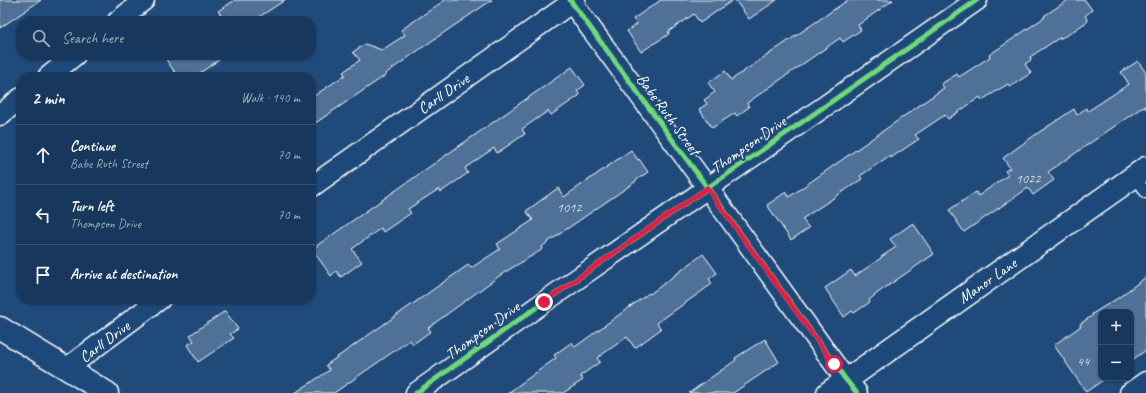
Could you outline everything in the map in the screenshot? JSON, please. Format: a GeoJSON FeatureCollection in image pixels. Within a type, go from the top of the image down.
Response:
{"type":"FeatureCollection","features":[{"type":"Feature","properties":{"kind":"street"},"geometry":{"type":"LineString","coordinates":[[124,16],[144,0]]}},
{"type":"Feature","properties":{"kind":"street","name":"Thompson Drive"},"geometry":{"type":"LineString","coordinates":[[416,393],[977,0]]}},
{"type":"Feature","properties":{"kind":"street","name":"Babe Ruth Street"},"geometry":{"type":"LineString","coordinates":[[572,1],[707,188],[844,389]]}},
{"type":"Feature","properties":{"kind":"street","name":"Carll Drive"},"geometry":{"type":"LineString","coordinates":[[316,183],[572,1]]}},
{"type":"Feature","properties":{"kind":"street"},"geometry":{"type":"LineString","coordinates":[[54,72],[69,60]]}},
{"type":"Feature","properties":{"kind":"street"},"geometry":{"type":"LineString","coordinates":[[0,115],[16,102]]}},
{"type":"Feature","properties":{"kind":"street","name":"Manor Lane"},"geometry":{"type":"LineString","coordinates":[[844,389],[1142,179]]}},
{"type":"Feature","properties":{"kind":"street","name":"Carll Drive"},"geometry":{"type":"LineString","coordinates":[[67,368],[153,304]]}},
{"type":"Feature","properties":{"kind":"street"},"geometry":{"type":"LineString","coordinates":[[0,328],[107,393]]}},
{"type":"Feature","properties":{"kind":"street"},"geometry":{"type":"LineString","coordinates":[[1130,393],[1146,382]]}},
{"type":"Feature","properties":{"kind":"building"},"geometry":{"type":"Polygon","coordinates":[[[0,0],[41,0],[16,16],[0,28],[0,0]]]}},
{"type":"Feature","properties":{"kind":"building"},"geometry":{"type":"Polygon","coordinates":[[[235,0],[285,0],[261,16],[222,16],[218,11],[235,0]]]}},
{"type":"Feature","properties":{"kind":"building"},"geometry":{"type":"Polygon","coordinates":[[[445,0],[492,0],[316,123],[316,95],[345,75],[343,72],[360,60],[353,52],[365,44],[382,50],[405,35],[401,30],[445,0]]]}},
{"type":"Feature","properties":{"kind":"building"},"geometry":{"type":"Polygon","coordinates":[[[661,0],[733,0],[700,23],[694,14],[668,32],[669,34],[641,52],[627,31],[637,24],[633,19],[661,0]]]}},
{"type":"Feature","properties":{"kind":"building"},"geometry":{"type":"Polygon","coordinates":[[[735,0],[777,0],[749,19],[735,0]]]}},
{"type":"Feature","properties":{"kind":"building"},"geometry":{"type":"Polygon","coordinates":[[[848,0],[893,0],[858,25],[861,30],[843,42],[840,38],[747,103],[749,107],[737,116],[735,113],[712,128],[699,109],[707,104],[704,100],[715,92],[708,83],[725,71],[731,80],[848,0]]]}},
{"type":"Feature","properties":{"kind":"building"},"geometry":{"type":"Polygon","coordinates":[[[1068,0],[1085,0],[1092,10],[1085,16],[1088,21],[1030,57],[1031,60],[1025,64],[1031,73],[1010,87],[1008,84],[982,100],[980,97],[948,119],[945,115],[915,135],[919,139],[891,158],[889,156],[860,176],[862,179],[802,219],[809,228],[791,240],[767,205],[786,192],[789,197],[944,88],[941,84],[957,74],[959,77],[990,57],[989,55],[1068,0]]]}},
{"type":"Feature","properties":{"kind":"building"},"geometry":{"type":"Polygon","coordinates":[[[166,60],[219,60],[201,72],[175,72],[166,60]]]}},
{"type":"Feature","properties":{"kind":"building"},"geometry":{"type":"Polygon","coordinates":[[[1138,61],[1146,73],[1146,109],[1144,106],[1048,172],[1054,180],[1033,195],[1028,188],[964,232],[949,210],[976,192],[978,196],[1008,175],[1005,171],[1010,168],[1003,158],[1035,135],[1074,109],[1077,115],[1086,108],[1088,111],[1129,84],[1121,72],[1138,61]]]}},
{"type":"Feature","properties":{"kind":"building"},"geometry":{"type":"Polygon","coordinates":[[[572,67],[585,85],[577,91],[580,95],[551,115],[548,111],[522,129],[525,134],[497,153],[494,148],[465,168],[468,173],[441,192],[439,189],[408,209],[411,213],[383,232],[381,228],[352,249],[362,262],[341,277],[336,271],[331,276],[316,255],[316,246],[572,67]]]}},
{"type":"Feature","properties":{"kind":"building"},"geometry":{"type":"Polygon","coordinates":[[[631,150],[648,172],[548,242],[542,247],[543,249],[502,274],[428,328],[431,331],[413,344],[410,340],[334,393],[295,393],[330,370],[326,365],[468,265],[471,268],[500,249],[497,244],[533,220],[526,211],[558,188],[564,197],[631,150]]]}},
{"type":"Feature","properties":{"kind":"building"},"geometry":{"type":"Polygon","coordinates":[[[913,223],[934,254],[879,292],[869,300],[870,302],[854,313],[852,311],[844,317],[825,288],[851,270],[855,276],[896,247],[890,239],[913,223]]]}},
{"type":"Feature","properties":{"kind":"building"},"geometry":{"type":"Polygon","coordinates":[[[703,254],[717,273],[709,279],[712,284],[657,323],[661,329],[635,348],[627,337],[597,358],[600,362],[580,376],[583,380],[563,393],[508,393],[556,358],[554,355],[572,342],[575,347],[649,293],[650,294],[703,254]]]}},
{"type":"Feature","properties":{"kind":"building"},"geometry":{"type":"Polygon","coordinates":[[[1146,277],[1146,350],[1134,359],[1134,309],[1100,309],[1118,298],[1146,277]]]}},
{"type":"Feature","properties":{"kind":"building"},"geometry":{"type":"Polygon","coordinates":[[[1098,310],[1098,381],[1102,381],[1086,392],[1054,345],[1081,326],[1080,324],[1093,315],[1092,314],[1098,310]]]}},
{"type":"Feature","properties":{"kind":"building"},"geometry":{"type":"Polygon","coordinates":[[[225,311],[238,329],[230,334],[234,338],[198,362],[187,345],[194,341],[190,335],[225,311]]]}},
{"type":"Feature","properties":{"kind":"building"},"geometry":{"type":"Polygon","coordinates":[[[765,339],[779,362],[733,393],[689,393],[736,360],[735,358],[765,339]]]}},
{"type":"Feature","properties":{"kind":"cycle path"},"geometry":{"type":"LineString","coordinates":[[570,0],[846,380],[857,393]]}},
{"type":"Feature","properties":{"kind":"cycle path"},"geometry":{"type":"LineString","coordinates":[[416,393],[977,0]]}},
{"type":"Feature","properties":{"kind":"route"},"geometry":{"type":"LineString","coordinates":[[544,302],[707,188],[834,364]]}}]}
